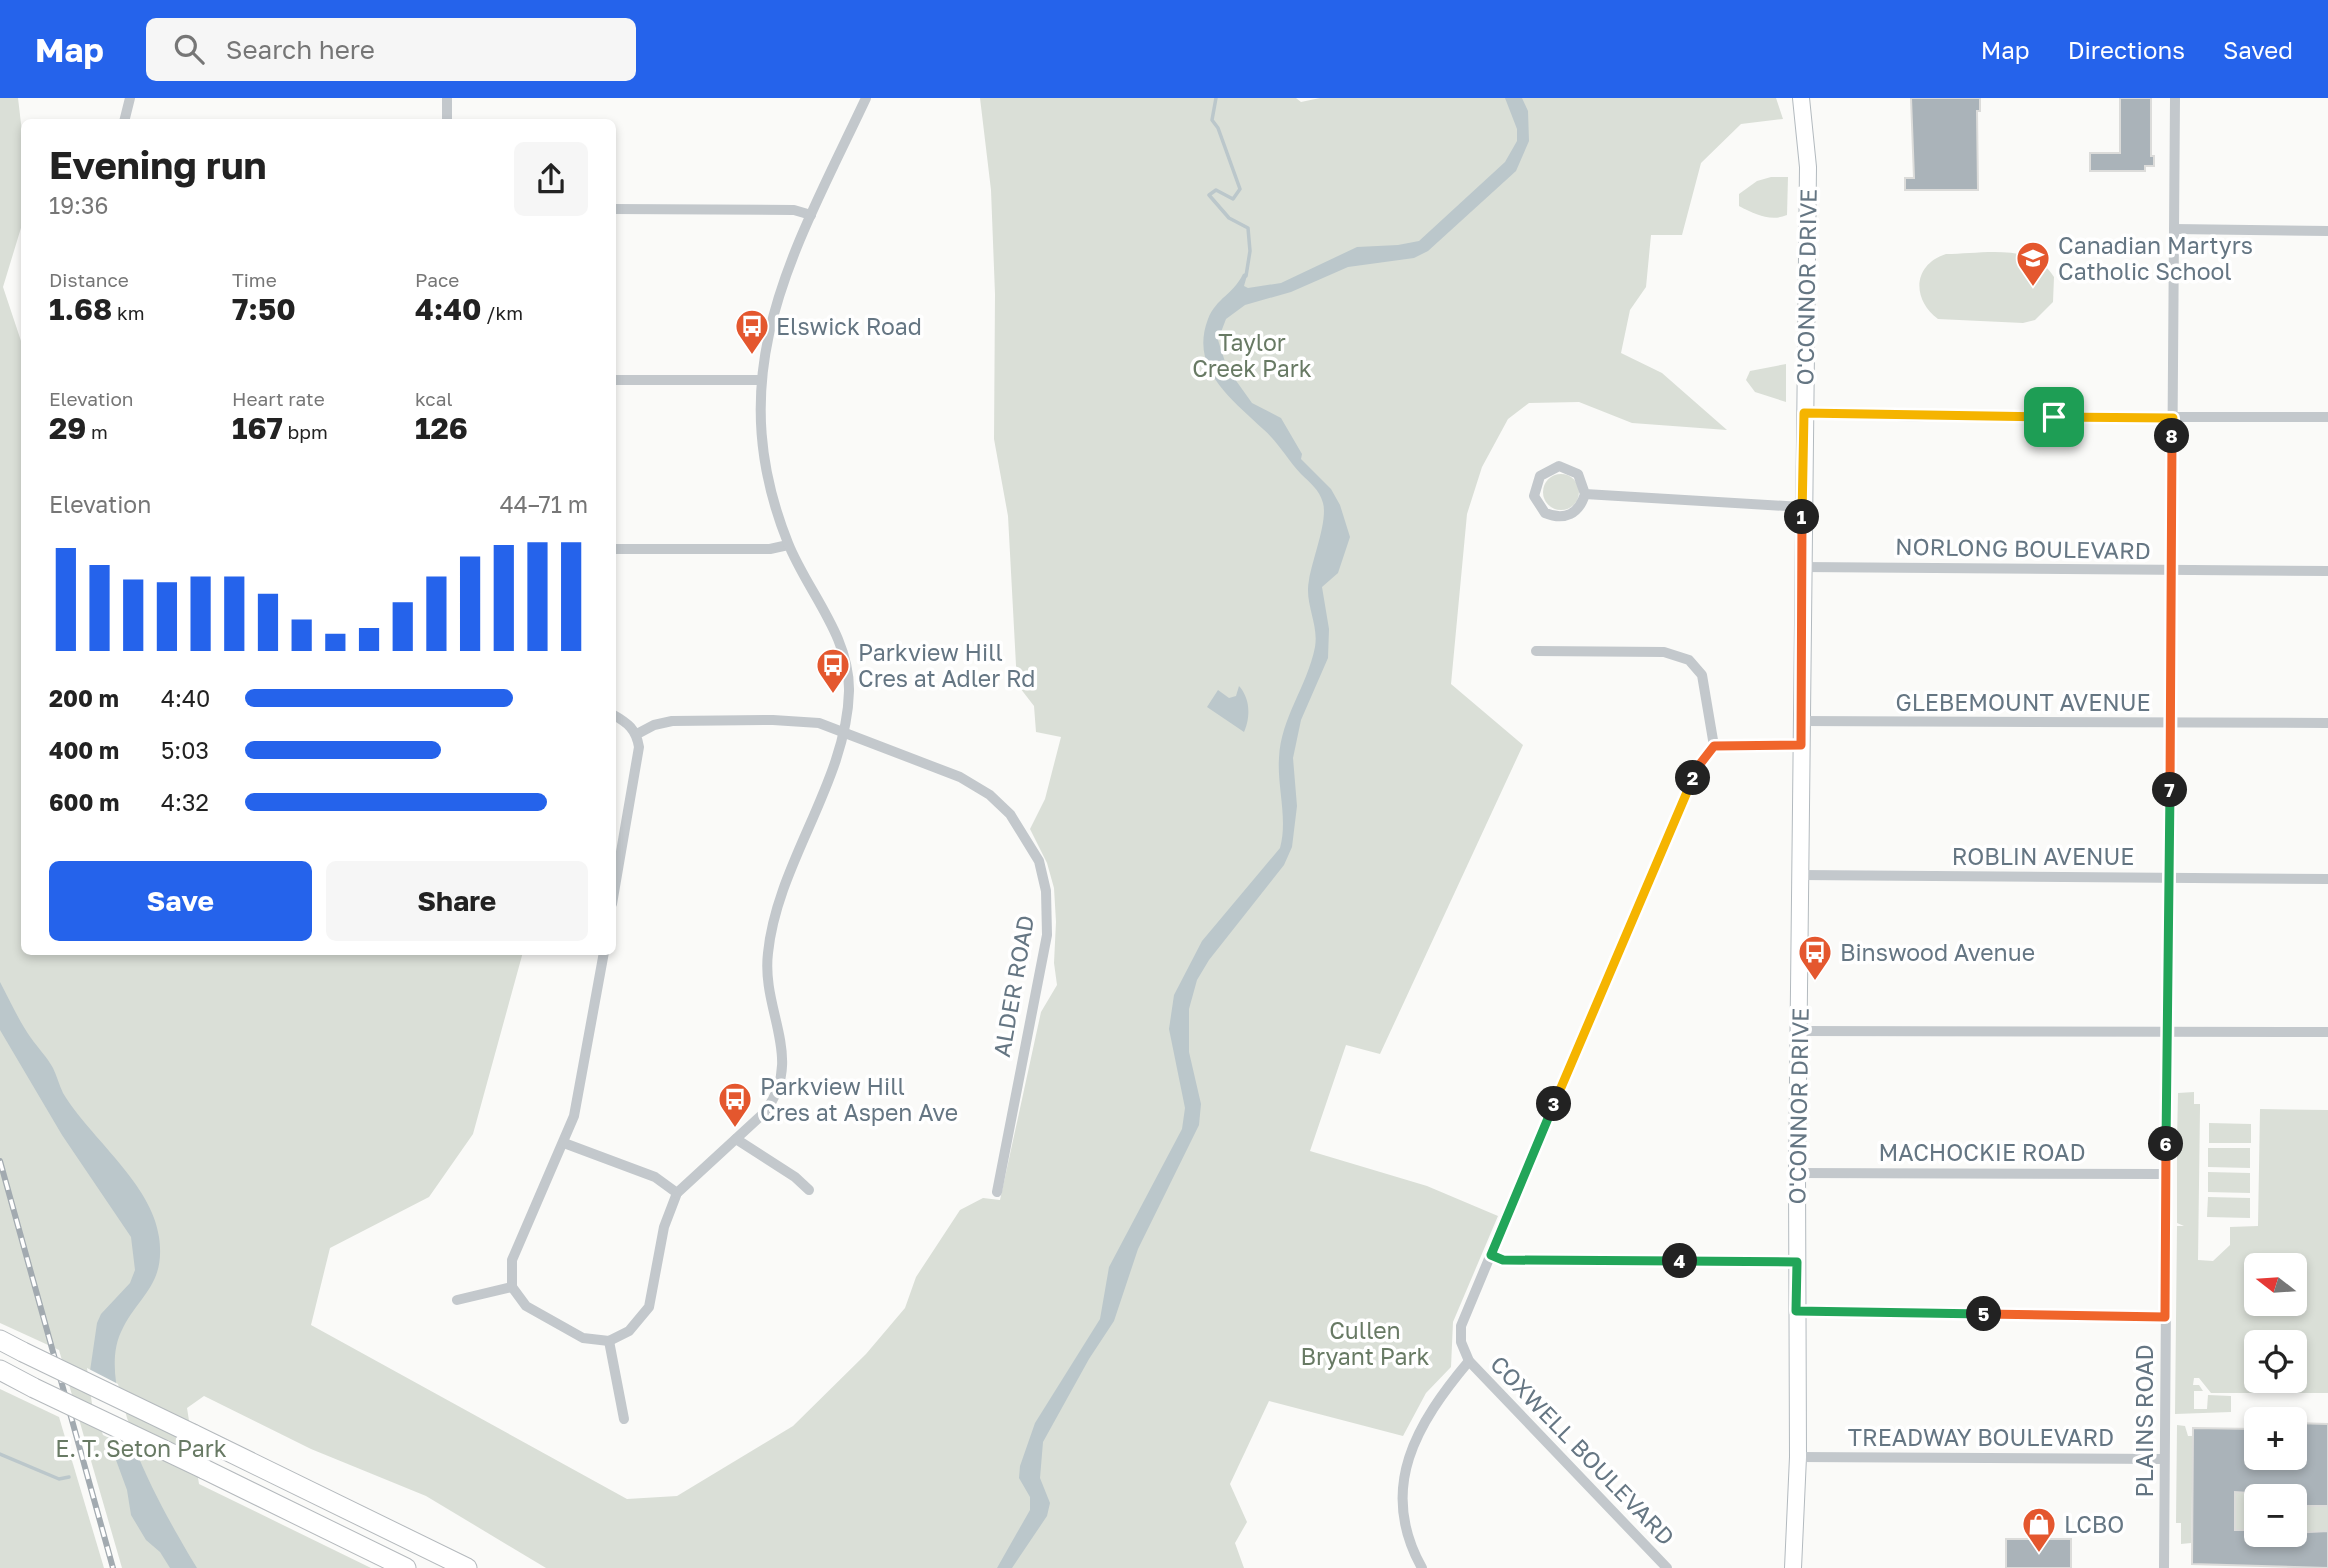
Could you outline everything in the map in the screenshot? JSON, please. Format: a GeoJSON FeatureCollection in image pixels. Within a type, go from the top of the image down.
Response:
{"type":"FeatureCollection","features":[{"type":"Feature","properties":{"kind":"highway"},"geometry":{"type":"LineString","coordinates":[[0,1340],[467,1568]]}},
{"type":"Feature","properties":{"kind":"highway"},"geometry":{"type":"LineString","coordinates":[[0,1370],[406,1568]]}},
{"type":"Feature","properties":{"kind":"main road","name":"O'CONNOR DRIVE"},"geometry":{"type":"LineString","coordinates":[[1793,1568],[1798,1457],[1796,1311],[1802,507],[1808,167],[1801,98]]}},
{"type":"Feature","properties":{"kind":"street"},"geometry":{"type":"LineString","coordinates":[[125,119],[130,98]]}},
{"type":"Feature","properties":{"kind":"street"},"geometry":{"type":"LineString","coordinates":[[447,98],[447,119]]}},
{"type":"Feature","properties":{"kind":"street"},"geometry":{"type":"LineString","coordinates":[[603,955],[575,1115],[512,1260],[512,1287],[526,1306],[568,1331],[598,1341],[609,1341],[629,1331],[649,1307],[664,1227],[677,1193],[773,1101],[782,1078],[783,1046],[768,986],[770,938],[778,906],[843,734],[849,689],[837,634],[788,545],[765,472],[760,428],[760,380],[774,305],[811,215],[866,98]]}},
{"type":"Feature","properties":{"kind":"street","name":"PLAINS ROAD"},"geometry":{"type":"LineString","coordinates":[[2164,1568],[2175,98]]}},
{"type":"Feature","properties":{"kind":"street"},"geometry":{"type":"LineString","coordinates":[[616,209],[794,210],[811,215]]}},
{"type":"Feature","properties":{"kind":"street"},"geometry":{"type":"LineString","coordinates":[[2174,229],[2328,232]]}},
{"type":"Feature","properties":{"kind":"street"},"geometry":{"type":"LineString","coordinates":[[616,380],[760,380]]}},
{"type":"Feature","properties":{"kind":"street"},"geometry":{"type":"LineString","coordinates":[[1804,413],[2173,418],[2328,417]]}},
{"type":"Feature","properties":{"kind":"street"},"geometry":{"type":"LineString","coordinates":[[1559,466],[1578,474],[1585,494],[1576,512],[1555,517],[1538,506],[1535,485],[1540,476],[1559,466]]}},
{"type":"Feature","properties":{"kind":"street"},"geometry":{"type":"LineString","coordinates":[[1585,494],[1802,507]]}},
{"type":"Feature","properties":{"kind":"street"},"geometry":{"type":"LineString","coordinates":[[616,549],[770,549],[788,545]]}},
{"type":"Feature","properties":{"kind":"street","name":"NORLONG BOULEVARD"},"geometry":{"type":"LineString","coordinates":[[1802,567],[2328,570]]}},
{"type":"Feature","properties":{"kind":"street"},"geometry":{"type":"LineString","coordinates":[[1422,1568],[1408,1536],[1404,1515],[1406,1466],[1418,1431],[1443,1390],[1469,1361],[1461,1342],[1461,1326],[1694,776],[1714,746],[1702,675],[1689,660],[1664,652],[1536,651]]}},
{"type":"Feature","properties":{"kind":"street"},"geometry":{"type":"LineString","coordinates":[[616,717],[637,734],[638,764],[616,882]]}},
{"type":"Feature","properties":{"kind":"street","name":"ALDER ROAD"},"geometry":{"type":"LineString","coordinates":[[637,734],[653,725],[671,722],[773,720],[819,723],[960,777],[990,795],[1010,814],[1038,861],[1046,891],[1047,935],[997,1192]]}},
{"type":"Feature","properties":{"kind":"street","name":"GLEBEMOUNT AVENUE"},"geometry":{"type":"LineString","coordinates":[[1801,721],[2328,723]]}},
{"type":"Feature","properties":{"kind":"street"},"geometry":{"type":"LineString","coordinates":[[1714,746],[1801,745]]}},
{"type":"Feature","properties":{"kind":"street","name":"ROBLIN AVENUE"},"geometry":{"type":"LineString","coordinates":[[1801,875],[2328,879]]}},
{"type":"Feature","properties":{"kind":"street"},"geometry":{"type":"LineString","coordinates":[[1798,1031],[2328,1032]]}},
{"type":"Feature","properties":{"kind":"street"},"geometry":{"type":"LineString","coordinates":[[736,1139],[795,1177],[809,1190]]}},
{"type":"Feature","properties":{"kind":"street"},"geometry":{"type":"LineString","coordinates":[[564,1143],[655,1177],[677,1193]]}},
{"type":"Feature","properties":{"kind":"street","name":"MACHOCKIE ROAD"},"geometry":{"type":"LineString","coordinates":[[1797,1173],[2166,1174]]}},
{"type":"Feature","properties":{"kind":"street"},"geometry":{"type":"LineString","coordinates":[[1491,1255],[1503,1260],[1797,1262]]}},
{"type":"Feature","properties":{"kind":"street"},"geometry":{"type":"LineString","coordinates":[[457,1300],[512,1287]]}},
{"type":"Feature","properties":{"kind":"street"},"geometry":{"type":"LineString","coordinates":[[1796,1311],[2165,1317]]}},
{"type":"Feature","properties":{"kind":"street"},"geometry":{"type":"LineString","coordinates":[[609,1341],[624,1419]]}},
{"type":"Feature","properties":{"kind":"street","name":"COXWELL BOULEVARD"},"geometry":{"type":"LineString","coordinates":[[1469,1361],[1667,1568]]}},
{"type":"Feature","properties":{"kind":"street","name":"TREADWAY BOULEVARD"},"geometry":{"type":"LineString","coordinates":[[1798,1457],[2164,1459]]}},
{"type":"Feature","properties":{"kind":"green space","name":"Taylor Creek Park"},"geometry":{"type":"Polygon","coordinates":[[[0,98],[18,98],[21,124],[21,228],[3,287],[21,341],[21,955],[522,955],[473,1134],[429,1197],[330,1248],[311,1325],[627,1499],[677,1496],[793,1426],[866,1354],[905,1308],[916,1277],[960,1210],[983,1198],[1000,1200],[1041,1012],[1057,985],[1054,963],[1054,888],[1047,863],[1030,829],[1045,799],[1061,737],[1036,732],[1034,706],[1017,684],[1008,516],[994,439],[995,294],[991,190],[980,98],[1296,98],[1301,102],[1320,98],[1776,98],[1783,119],[1741,124],[1701,163],[1682,235],[1651,235],[1646,287],[1630,310],[1621,353],[1662,373],[1727,430],[1632,423],[1579,402],[1529,403],[1508,419],[1482,467],[1467,514],[1451,684],[1523,745],[1380,1054],[1346,1045],[1310,1151],[1427,1186],[1498,1216],[1453,1322],[1451,1367],[1426,1393],[1403,1436],[1269,1401],[1230,1484],[1247,1522],[1235,1543],[1244,1568],[546,1568],[426,1496],[311,1449],[204,1396],[187,1408],[199,1484],[371,1568],[122,1568],[59,1350],[0,1323],[0,98]]]}},
{"type":"Feature","properties":{"kind":"green space"},"geometry":{"type":"Polygon","coordinates":[[[1771,177],[1788,177],[1787,215],[1769,217],[1739,206],[1739,194],[1757,181],[1771,177]]]}},
{"type":"Feature","properties":{"kind":"green space"},"geometry":{"type":"Polygon","coordinates":[[[2006,252],[2033,259],[2045,266],[2054,277],[2053,302],[2035,320],[2023,323],[1938,319],[1924,302],[1920,284],[1927,266],[1946,254],[2006,252]]]}},
{"type":"Feature","properties":{"kind":"green space"},"geometry":{"type":"Polygon","coordinates":[[[1786,364],[1786,402],[1755,392],[1746,380],[1750,371],[1786,364]]]}},
{"type":"Feature","properties":{"kind":"green space"},"geometry":{"type":"Polygon","coordinates":[[[1561,474],[1574,479],[1579,492],[1574,505],[1561,510],[1548,505],[1543,492],[1548,479],[1561,474]]]}},
{"type":"Feature","properties":{"kind":"green space"},"geometry":{"type":"Polygon","coordinates":[[[2194,1092],[2194,1104],[2200,1104],[2198,1260],[2213,1261],[2230,1245],[2230,1227],[2258,1226],[2260,1109],[2328,1110],[2328,1393],[2307,1393],[2307,1330],[2244,1330],[2244,1393],[2211,1393],[2199,1378],[2194,1378],[2193,1385],[2199,1385],[2203,1391],[2194,1391],[2194,1409],[2207,1409],[2208,1395],[2231,1396],[2231,1412],[2175,1414],[2177,1226],[2184,1226],[2177,1223],[2177,1145],[2182,1145],[2182,1139],[2177,1139],[2178,1093],[2194,1092]]]}},
{"type":"Feature","properties":{"kind":"green space"},"geometry":{"type":"Polygon","coordinates":[[[2209,1123],[2251,1124],[2251,1143],[2209,1143],[2209,1123]]]}},
{"type":"Feature","properties":{"kind":"green space"},"geometry":{"type":"Polygon","coordinates":[[[2208,1148],[2250,1148],[2250,1168],[2208,1167],[2208,1148]]]}},
{"type":"Feature","properties":{"kind":"green space"},"geometry":{"type":"Polygon","coordinates":[[[2208,1172],[2250,1173],[2250,1193],[2208,1192],[2208,1172]]]}},
{"type":"Feature","properties":{"kind":"green space"},"geometry":{"type":"Polygon","coordinates":[[[2208,1197],[2250,1198],[2250,1218],[2207,1217],[2208,1197]]]}},
{"type":"Feature","properties":{"kind":"green space","name":"E. T. Seton Park"},"geometry":{"type":"Polygon","coordinates":[[[0,1389],[59,1417],[104,1568],[0,1568],[0,1389]]]}},
{"type":"Feature","properties":{"kind":"green space"},"geometry":{"type":"Polygon","coordinates":[[[2177,1425],[2185,1426],[2188,1436],[2193,1436],[2191,1543],[2181,1544],[2181,1523],[2176,1523],[2177,1425]]]}},
{"type":"Feature","properties":{"kind":"green space"},"geometry":{"type":"Polygon","coordinates":[[[2235,1492],[2244,1492],[2244,1530],[2235,1530],[2235,1492]]]}},
{"type":"Feature","properties":{"kind":"green space"},"geometry":{"type":"Polygon","coordinates":[[[2307,1506],[2328,1506],[2328,1531],[2307,1531],[2307,1506]]]}},
{"type":"Feature","properties":{"kind":"shaded area"},"geometry":{"type":"Polygon","coordinates":[[[1505,98],[1522,98],[1528,111],[1529,141],[1516,171],[1428,251],[1414,258],[1348,267],[1291,292],[1245,305],[1226,319],[1218,340],[1227,368],[1252,403],[1281,418],[1302,454],[1301,459],[1331,489],[1340,505],[1350,537],[1338,573],[1322,587],[1329,629],[1328,658],[1301,720],[1293,758],[1297,806],[1292,847],[1284,865],[1209,960],[1197,980],[1189,1009],[1189,1052],[1201,1104],[1199,1125],[1138,1249],[1114,1321],[1089,1359],[1043,1442],[1040,1478],[1050,1503],[1047,1516],[1012,1568],[997,1568],[1030,1510],[1030,1497],[1019,1478],[1020,1466],[1035,1423],[1100,1319],[1109,1267],[1182,1129],[1185,1108],[1169,1029],[1174,995],[1202,941],[1280,848],[1283,826],[1279,769],[1281,743],[1315,647],[1308,589],[1322,530],[1323,503],[1317,490],[1273,439],[1217,382],[1204,353],[1208,319],[1243,274],[1248,272],[1244,286],[1248,288],[1281,283],[1357,247],[1419,241],[1505,162],[1517,141],[1517,129],[1505,98]]]}},
{"type":"Feature","properties":{"kind":"shaded area"},"geometry":{"type":"Polygon","coordinates":[[[1239,686],[1248,708],[1244,732],[1207,707],[1218,690],[1229,698],[1236,696],[1239,686]]]}},
{"type":"Feature","properties":{"kind":"shaded area"},"geometry":{"type":"Polygon","coordinates":[[[0,982],[27,1031],[53,1068],[63,1093],[133,1180],[154,1217],[159,1237],[158,1267],[155,1279],[121,1332],[115,1357],[117,1387],[137,1453],[168,1518],[197,1568],[170,1568],[160,1552],[146,1540],[131,1515],[127,1490],[95,1403],[90,1371],[97,1323],[101,1314],[130,1283],[135,1270],[131,1237],[62,1135],[0,1030],[0,982]]]}},
{"type":"Feature","properties":{"kind":"pier"},"geometry":{"type":"Polygon","coordinates":[[[87,1368],[118,1384],[127,1418],[142,1454],[103,1435],[92,1404],[87,1368]]]}},
{"type":"Feature","properties":{"kind":"building"},"geometry":{"type":"Polygon","coordinates":[[[1911,98],[1980,98],[1980,111],[1977,111],[1978,190],[1905,190],[1905,178],[1914,178],[1911,98]]]}},
{"type":"Feature","properties":{"kind":"building"},"geometry":{"type":"Polygon","coordinates":[[[2120,98],[2151,98],[2151,156],[2154,156],[2154,166],[2145,166],[2145,171],[2090,171],[2090,153],[2120,153],[2120,98]]]}},
{"type":"Feature","properties":{"kind":"building"},"geometry":{"type":"Polygon","coordinates":[[[2307,1423],[2328,1424],[2328,1506],[2307,1506],[2307,1484],[2244,1484],[2244,1493],[2235,1492],[2235,1530],[2244,1530],[2244,1547],[2307,1547],[2307,1532],[2328,1531],[2328,1568],[2192,1564],[2193,1428],[2244,1429],[2244,1470],[2307,1470],[2307,1423]]]}},
{"type":"Feature","properties":{"kind":"building","name":"LCBO"},"geometry":{"type":"Polygon","coordinates":[[[2006,1539],[2071,1539],[2071,1568],[2006,1568],[2006,1539]]]}},
{"type":"Feature","properties":{"kind":"waterway"},"geometry":{"type":"LineString","coordinates":[[1216,98],[1212,120],[1218,128],[1240,189],[1233,199],[1216,190],[1209,195],[1229,218],[1248,228],[1250,251],[1246,276]]}},
{"type":"Feature","properties":{"kind":"waterway"},"geometry":{"type":"LineString","coordinates":[[0,1454],[59,1479],[69,1477]]}},
{"type":"Feature","properties":{"kind":"railway"},"geometry":{"type":"LineString","coordinates":[[0,1161],[113,1568]]}},
{"type":"Feature","properties":{"kind":"place","name":"Canadian Martyrs Catholic School"},"geometry":{"type":"Point","coordinates":[2033,288]}},
{"type":"Feature","properties":{"kind":"place","name":"Elswick Road"},"geometry":{"type":"Point","coordinates":[752,356]}},
{"type":"Feature","properties":{"kind":"place","name":"Parkview Hill Cres at Adler Rd"},"geometry":{"type":"Point","coordinates":[833,695]}},
{"type":"Feature","properties":{"kind":"place","name":"Binswood Avenue"},"geometry":{"type":"Point","coordinates":[1815,982]}},
{"type":"Feature","properties":{"kind":"place","name":"Parkview Hill Cres at Aspen Ave"},"geometry":{"type":"Point","coordinates":[735,1129]}},
{"type":"Feature","properties":{"kind":"place","name":"LCBO"},"geometry":{"type":"Point","coordinates":[2039,1554]}},
{"type":"Feature","properties":{"kind":"route"},"geometry":{"type":"LineString","coordinates":[[1804,413],[1825,416],[2054,417],[2173,418],[2165,1317],[1796,1311],[1797,1262],[1503,1260],[1491,1255],[1601,990],[1700,764],[1714,746],[1801,745],[1804,413]]}},
{"type":"Feature","properties":{"kind":"park label","name":"Cullen Bryant Park"},"geometry":{"type":"Point","coordinates":[1365,1343]}}]}
